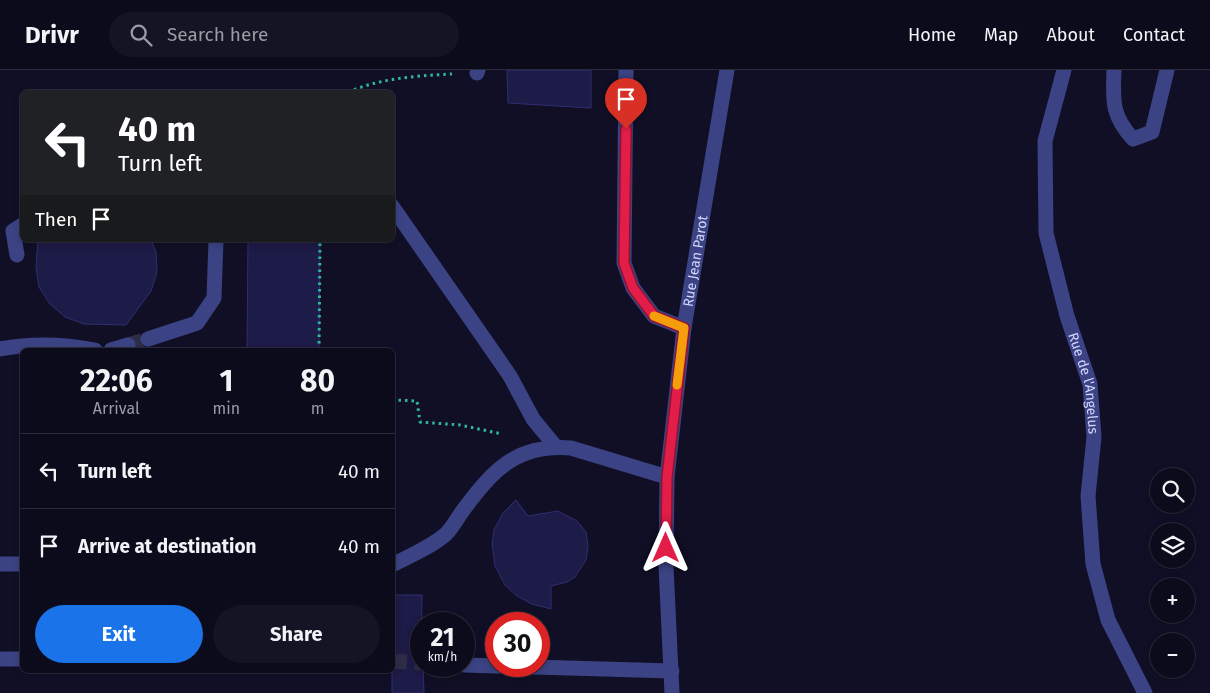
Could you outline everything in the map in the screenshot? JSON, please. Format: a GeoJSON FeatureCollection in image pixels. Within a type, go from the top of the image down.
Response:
{"type":"FeatureCollection","features":[{"type":"Feature","properties":{"kind":"street"},"geometry":{"type":"LineString","coordinates":[[626,70],[624,263],[633,288],[654,316],[684,328]]}},
{"type":"Feature","properties":{"kind":"street","name":"Rue Jean Parot"},"geometry":{"type":"LineString","coordinates":[[672,693],[666,566],[667,477],[684,328],[727,70]]}},
{"type":"Feature","properties":{"kind":"street","name":"Rue de l'Angelus"},"geometry":{"type":"LineString","coordinates":[[1064,70],[1045,141],[1046,233],[1068,316],[1090,384],[1094,437],[1088,496],[1093,564],[1108,620],[1145,693]]}},
{"type":"Feature","properties":{"kind":"street"},"geometry":{"type":"LineString","coordinates":[[1114,70],[1113,105],[1122,126],[1133,139],[1152,132],[1167,70]]}},
{"type":"Feature","properties":{"kind":"street"},"geometry":{"type":"LineString","coordinates":[[395,210],[510,376],[533,418],[556,447]]}},
{"type":"Feature","properties":{"kind":"street"},"geometry":{"type":"LineString","coordinates":[[17,255],[13,231],[20,226]]}},
{"type":"Feature","properties":{"kind":"street"},"geometry":{"type":"LineString","coordinates":[[148,339],[197,323],[214,298],[216,242]]}},
{"type":"Feature","properties":{"kind":"street"},"geometry":{"type":"LineString","coordinates":[[0,349],[23,344],[86,348]]}},
{"type":"Feature","properties":{"kind":"street"},"geometry":{"type":"LineString","coordinates":[[117,348],[128,345]]}},
{"type":"Feature","properties":{"kind":"street"},"geometry":{"type":"LineString","coordinates":[[395,563],[446,534],[490,476],[509,459],[536,450],[556,447],[571,448],[667,477]]}},
{"type":"Feature","properties":{"kind":"street"},"geometry":{"type":"LineString","coordinates":[[0,564],[20,564]]}},
{"type":"Feature","properties":{"kind":"street"},"geometry":{"type":"LineString","coordinates":[[0,659],[20,658]]}},
{"type":"Feature","properties":{"kind":"street"},"geometry":{"type":"LineString","coordinates":[[550,668],[672,671]]}},
{"type":"Feature","properties":{"kind":"path"},"geometry":{"type":"LineString","coordinates":[[400,70],[400,76]]}},
{"type":"Feature","properties":{"kind":"path"},"geometry":{"type":"LineString","coordinates":[[353,90],[369,83],[400,76],[477,72]]}},
{"type":"Feature","properties":{"kind":"path"},"geometry":{"type":"LineString","coordinates":[[319,348],[320,242]]}},
{"type":"Feature","properties":{"kind":"path"},"geometry":{"type":"LineString","coordinates":[[395,400],[417,401],[420,422],[460,425]]}},
{"type":"Feature","properties":{"kind":"building"},"geometry":{"type":"Polygon","coordinates":[[[507,70],[591,70],[591,108],[508,103],[507,70]]]}},
{"type":"Feature","properties":{"kind":"building"},"geometry":{"type":"Polygon","coordinates":[[[38,242],[152,242],[156,252],[157,272],[151,291],[126,325],[84,324],[65,317],[50,304],[39,287],[36,267],[38,242]]]}},
{"type":"Feature","properties":{"kind":"building"},"geometry":{"type":"Polygon","coordinates":[[[248,242],[320,242],[319,348],[247,348],[248,242]]]}},
{"type":"Feature","properties":{"kind":"building"},"geometry":{"type":"Polygon","coordinates":[[[516,500],[528,516],[558,511],[577,521],[586,532],[588,546],[586,560],[575,577],[567,582],[551,586],[551,609],[532,604],[517,596],[505,585],[495,566],[492,544],[494,530],[503,513],[516,500]]]}},
{"type":"Feature","properties":{"kind":"building"},"geometry":{"type":"Polygon","coordinates":[[[395,595],[422,595],[422,612],[410,612],[410,677],[423,677],[424,693],[392,693],[392,673],[395,673],[395,595]]]}},
{"type":"Feature","properties":{"kind":"tunnel"},"geometry":{"type":"LineString","coordinates":[[128,345],[148,339]]}},
{"type":"Feature","properties":{"kind":"tunnel"},"geometry":{"type":"LineString","coordinates":[[395,661],[410,662]]}},
{"type":"Feature","properties":{"kind":"slow traffic"},"geometry":{"type":"LineString","coordinates":[[654,316],[684,328],[677,385]]}},
{"type":"Feature","properties":{"kind":"route"},"geometry":{"type":"LineString","coordinates":[[626,129],[624,263],[633,288],[654,316],[684,328],[667,477],[666,548]]}}]}
